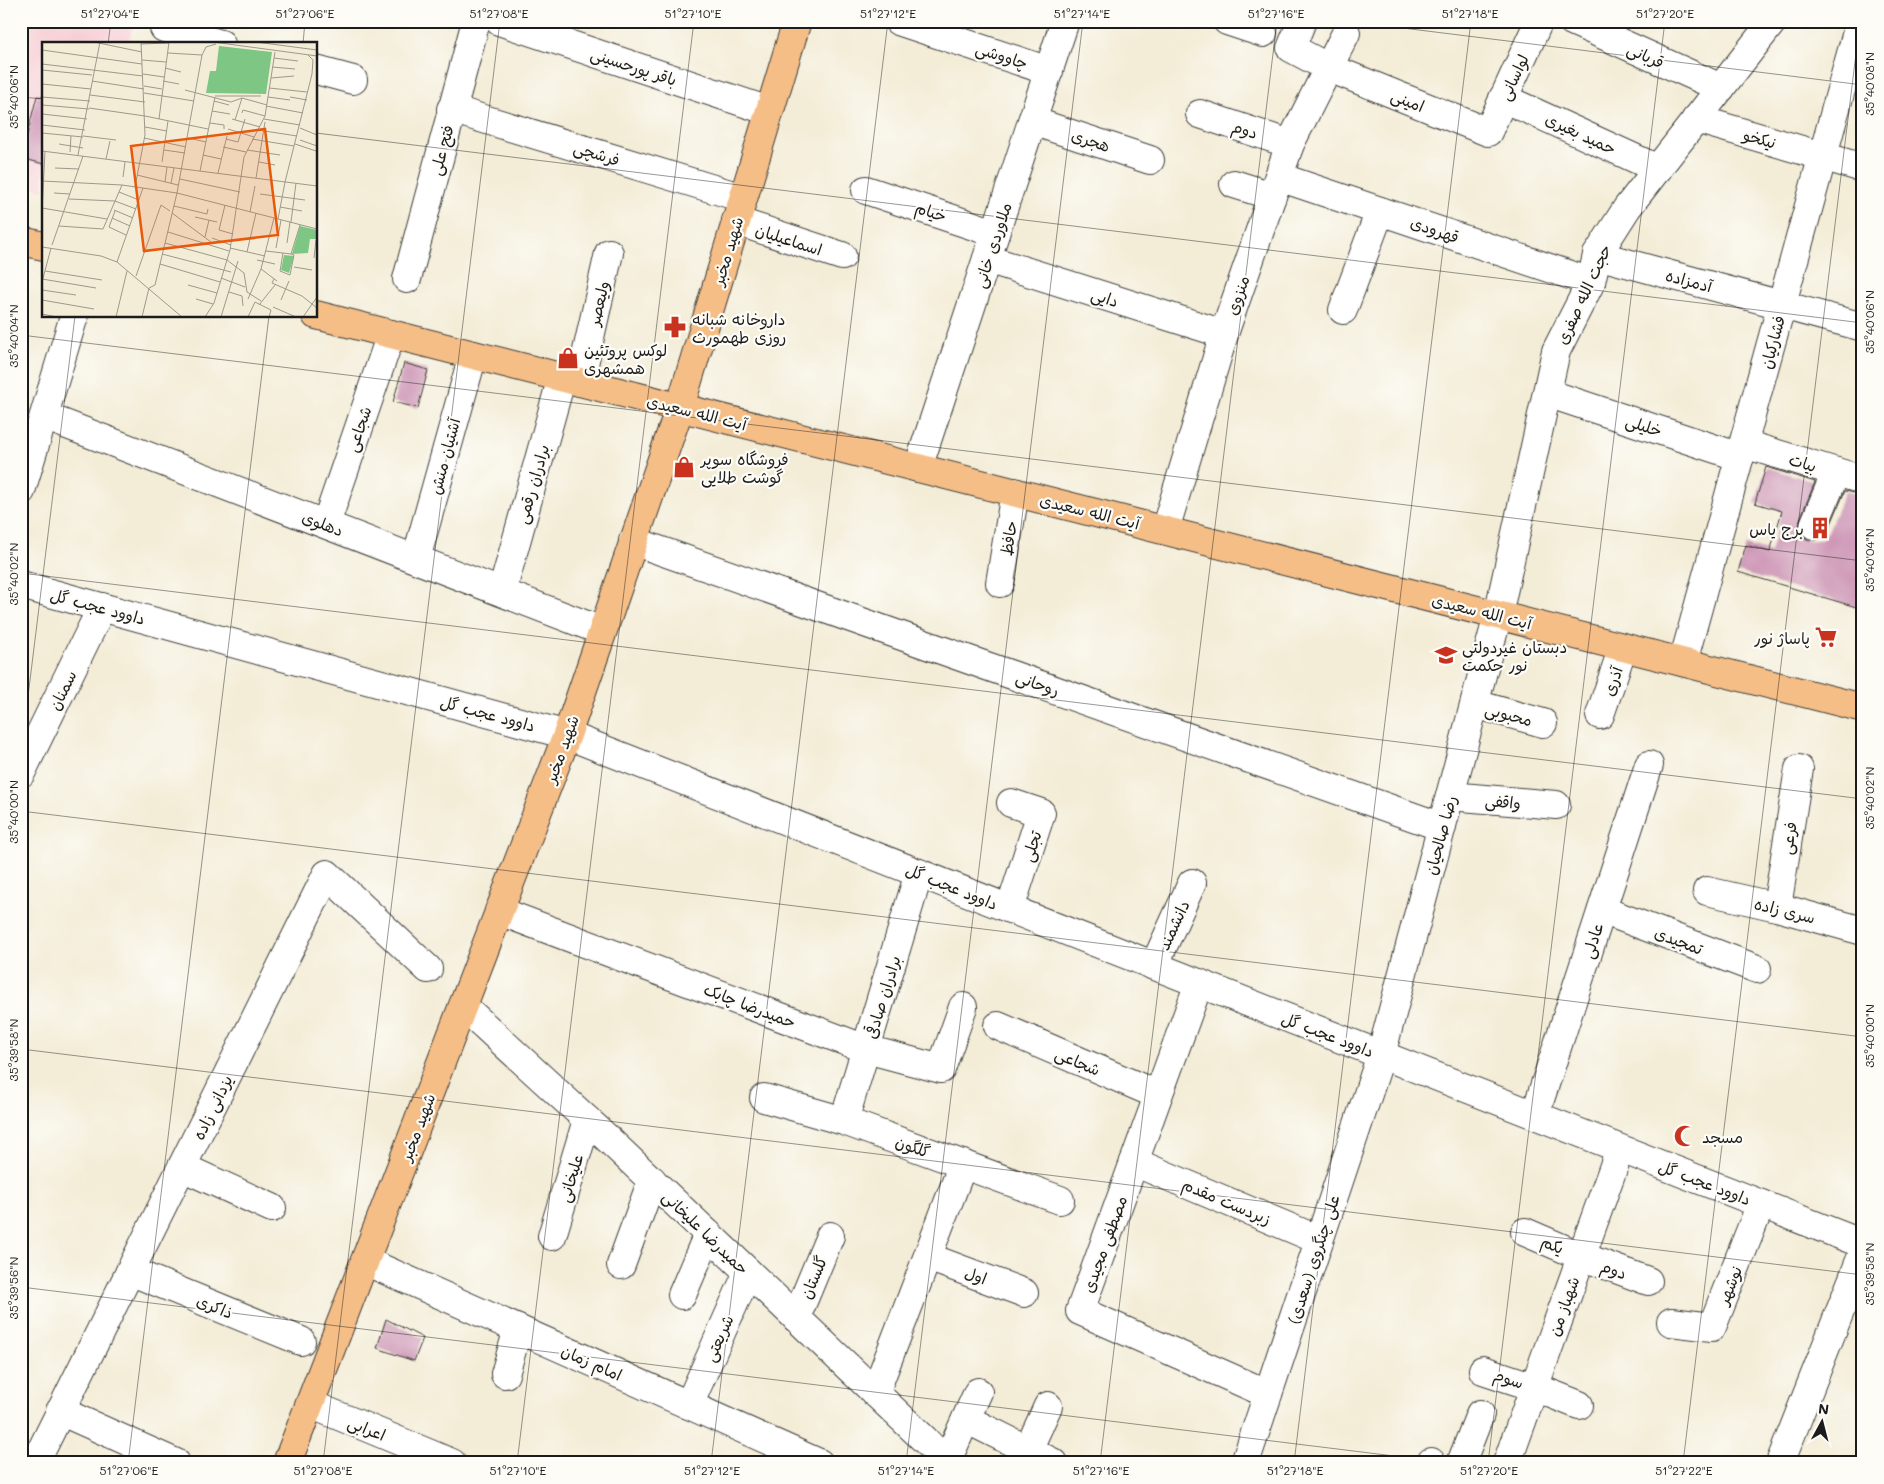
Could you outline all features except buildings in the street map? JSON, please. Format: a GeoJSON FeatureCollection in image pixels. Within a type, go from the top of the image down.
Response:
{"type":"FeatureCollection","features":[{"type":"Feature","properties":{"kind":"main road","name":"شهید مخبر"},"geometry":{"type":"LineString","coordinates":[[287,1463],[567,735],[680,407],[797,21]]}},
{"type":"Feature","properties":{"kind":"main road"},"geometry":{"type":"LineString","coordinates":[[21,241],[42,246]]}},
{"type":"Feature","properties":{"kind":"main road","name":"آیت الله سعیدی"},"geometry":{"type":"LineString","coordinates":[[318,316],[1863,708]]}},
{"type":"Feature","properties":{"kind":"street","name":"فتح علی"},"geometry":{"type":"LineString","coordinates":[[407,279],[476,21]]}},
{"type":"Feature","properties":{"kind":"street","name":"باقر پورحسینی"},"geometry":{"type":"LineString","coordinates":[[498,21],[769,111]]}},
{"type":"Feature","properties":{"kind":"street","name":"چاووشی"},"geometry":{"type":"LineString","coordinates":[[898,21],[1048,71]]}},
{"type":"Feature","properties":{"kind":"street","name":"ملاوردی خانی"},"geometry":{"type":"LineString","coordinates":[[918,468],[1065,21]]}},
{"type":"Feature","properties":{"kind":"street"},"geometry":{"type":"LineString","coordinates":[[1227,21],[1263,33]]}},
{"type":"Feature","properties":{"kind":"street","name":"امینی"},"geometry":{"type":"LineString","coordinates":[[1302,21],[1291,48],[1327,67],[1488,132]]}},
{"type":"Feature","properties":{"kind":"street","name":"لواسانی"},"geometry":{"type":"LineString","coordinates":[[1488,132],[1539,21]]}},
{"type":"Feature","properties":{"kind":"street","name":"قربانی"},"geometry":{"type":"LineString","coordinates":[[1572,21],[1721,88]]}},
{"type":"Feature","properties":{"kind":"street","name":"حجت الله صفری"},"geometry":{"type":"LineString","coordinates":[[1498,615],[1556,351],[1591,282],[1597,255],[1627,208],[1773,21]]}},
{"type":"Feature","properties":{"kind":"street","name":"فشارکیان"},"geometry":{"type":"LineString","coordinates":[[1684,662],[1860,21]]}},
{"type":"Feature","properties":{"kind":"street"},"geometry":{"type":"LineString","coordinates":[[163,31],[211,42]]}},
{"type":"Feature","properties":{"kind":"street","name":"منزوی"},"geometry":{"type":"LineString","coordinates":[[1165,530],[1224,334],[1290,144],[1327,67],[1346,33]]}},
{"type":"Feature","properties":{"kind":"street"},"geometry":{"type":"LineString","coordinates":[[318,71],[353,80]]}},
{"type":"Feature","properties":{"kind":"street","name":"حمید بغیری"},"geometry":{"type":"LineString","coordinates":[[1503,98],[1658,169]]}},
{"type":"Feature","properties":{"kind":"street","name":"فرشچی"},"geometry":{"type":"LineString","coordinates":[[451,109],[740,210]]}},
{"type":"Feature","properties":{"kind":"street","name":"دوم"},"geometry":{"type":"LineString","coordinates":[[1200,114],[1290,144]]}},
{"type":"Feature","properties":{"kind":"street","name":"نیکخو"},"geometry":{"type":"LineString","coordinates":[[1696,119],[1863,168]]}},
{"type":"Feature","properties":{"kind":"street","name":"هجری"},"geometry":{"type":"LineString","coordinates":[[1032,121],[1150,160]]}},
{"type":"Feature","properties":{"kind":"street","name":"قهرودی"},"geometry":{"type":"LineString","coordinates":[[1234,184],[1275,187],[1380,211],[1591,282]]}},
{"type":"Feature","properties":{"kind":"street","name":"خیام"},"geometry":{"type":"LineString","coordinates":[[866,190],[996,233]]}},
{"type":"Feature","properties":{"kind":"street","name":"اسماعیلیان"},"geometry":{"type":"LineString","coordinates":[[740,210],[842,256]]}},
{"type":"Feature","properties":{"kind":"street"},"geometry":{"type":"LineString","coordinates":[[1343,310],[1380,211]]}},
{"type":"Feature","properties":{"kind":"street","name":"ولیعصر"},"geometry":{"type":"LineString","coordinates":[[571,379],[609,253]]}},
{"type":"Feature","properties":{"kind":"street","name":"آدمزاده"},"geometry":{"type":"LineString","coordinates":[[1597,255],[1863,327]]}},
{"type":"Feature","properties":{"kind":"street","name":"دایی"},"geometry":{"type":"LineString","coordinates":[[987,259],[1224,334]]}},
{"type":"Feature","properties":{"kind":"street"},"geometry":{"type":"LineString","coordinates":[[21,491],[73,318]]}},
{"type":"Feature","properties":{"kind":"street","name":"شجاعی"},"geometry":{"type":"LineString","coordinates":[[326,524],[391,334]]}},
{"type":"Feature","properties":{"kind":"street","name":"آشتیان منش"},"geometry":{"type":"LineString","coordinates":[[416,559],[473,354]]}},
{"type":"Feature","properties":{"kind":"street","name":"برادران رقمی"},"geometry":{"type":"LineString","coordinates":[[502,592],[571,379]]}},
{"type":"Feature","properties":{"kind":"street","name":"خلیلی"},"geometry":{"type":"LineString","coordinates":[[1547,393],[1742,450]]}},
{"type":"Feature","properties":{"kind":"street","name":"دهلوی"},"geometry":{"type":"LineString","coordinates":[[44,416],[602,631]]}},
{"type":"Feature","properties":{"kind":"street","name":"بیات"},"geometry":{"type":"LineString","coordinates":[[1742,450],[1863,480]]}},
{"type":"Feature","properties":{"kind":"street"},"geometry":{"type":"LineString","coordinates":[[1814,525],[1836,472]]}},
{"type":"Feature","properties":{"kind":"street","name":"حافظ"},"geometry":{"type":"LineString","coordinates":[[1000,584],[1015,492]]}},
{"type":"Feature","properties":{"kind":"street","name":"روحانی"},"geometry":{"type":"LineString","coordinates":[[634,540],[1442,827]]}},
{"type":"Feature","properties":{"kind":"street","name":"داوود عجب گل"},"geometry":{"type":"LineString","coordinates":[[21,585],[567,735],[1863,1244]]}},
{"type":"Feature","properties":{"kind":"street","name":"سمنان"},"geometry":{"type":"LineString","coordinates":[[22,771],[102,607]]}},
{"type":"Feature","properties":{"kind":"street","name":"رضا صالحیان"},"geometry":{"type":"LineString","coordinates":[[1381,1055],[1498,615]]}},
{"type":"Feature","properties":{"kind":"street","name":"آذری"},"geometry":{"type":"LineString","coordinates":[[1600,715],[1623,647]]}},
{"type":"Feature","properties":{"kind":"street","name":"محبوبی"},"geometry":{"type":"LineString","coordinates":[[1475,704],[1543,723]]}},
{"type":"Feature","properties":{"kind":"street","name":"عادلی"},"geometry":{"type":"LineString","coordinates":[[1535,1115],[1649,765]]}},
{"type":"Feature","properties":{"kind":"street","name":"فرعی"},"geometry":{"type":"LineString","coordinates":[[1776,907],[1799,769]]}},
{"type":"Feature","properties":{"kind":"street","name":"واقفی"},"geometry":{"type":"LineString","coordinates":[[1450,796],[1556,805]]}},
{"type":"Feature","properties":{"kind":"street","name":"تجلی"},"geometry":{"type":"LineString","coordinates":[[1010,909],[1041,813],[1011,803]]}},
{"type":"Feature","properties":{"kind":"street","name":"برادران صادقی"},"geometry":{"type":"LineString","coordinates":[[844,1121],[919,873]]}},
{"type":"Feature","properties":{"kind":"street","name":"یزدانی زاده"},"geometry":{"type":"LineString","coordinates":[[35,1463],[327,874],[428,969]]}},
{"type":"Feature","properties":{"kind":"street","name":"دانشمند"},"geometry":{"type":"LineString","coordinates":[[1154,966],[1192,884]]}},
{"type":"Feature","properties":{"kind":"street","name":"سری زاده"},"geometry":{"type":"LineString","coordinates":[[1707,891],[1776,907],[1863,931]]}},
{"type":"Feature","properties":{"kind":"street","name":"تمجیدی"},"geometry":{"type":"LineString","coordinates":[[1602,910],[1757,969]]}},
{"type":"Feature","properties":{"kind":"street","name":"حمیدرضا چابک"},"geometry":{"type":"LineString","coordinates":[[499,911],[866,1049],[941,1069],[963,1007]]}},
{"type":"Feature","properties":{"kind":"street","name":"مصطفی مجیدی"},"geometry":{"type":"LineString","coordinates":[[1199,983],[1080,1311],[1268,1394]]}},
{"type":"Feature","properties":{"kind":"street","name":"حمیدرضا علیخانی"},"geometry":{"type":"LineString","coordinates":[[463,1006],[652,1180],[946,1462]]}},
{"type":"Feature","properties":{"kind":"street","name":"شجاعی"},"geometry":{"type":"LineString","coordinates":[[998,1026],[1158,1095]]}},
{"type":"Feature","properties":{"kind":"street","name":"علی چنگروی (سعدی)"},"geometry":{"type":"LineString","coordinates":[[1245,1463],[1381,1055]]}},
{"type":"Feature","properties":{"kind":"street","name":"گلگون"},"geometry":{"type":"LineString","coordinates":[[764,1098],[844,1121],[1060,1200]]}},
{"type":"Feature","properties":{"kind":"street","name":"علیخانی"},"geometry":{"type":"LineString","coordinates":[[552,1236],[588,1120]]}},
{"type":"Feature","properties":{"kind":"street","name":"شهباز من"},"geometry":{"type":"LineString","coordinates":[[1507,1463],[1620,1149]]}},
{"type":"Feature","properties":{"kind":"street","name":"زبردست مقدم"},"geometry":{"type":"LineString","coordinates":[[1134,1162],[1320,1240]]}},
{"type":"Feature","properties":{"kind":"street"},"geometry":{"type":"LineString","coordinates":[[875,1393],[963,1164]]}},
{"type":"Feature","properties":{"kind":"street"},"geometry":{"type":"LineString","coordinates":[[182,1167],[272,1208]]}},
{"type":"Feature","properties":{"kind":"street"},"geometry":{"type":"LineString","coordinates":[[621,1266],[652,1180]]}},
{"type":"Feature","properties":{"kind":"street","name":"نوشهر"},"geometry":{"type":"LineString","coordinates":[[1671,1322],[1712,1327],[1761,1204]]}},
{"type":"Feature","properties":{"kind":"street","name":"یکم"},"geometry":{"type":"LineString","coordinates":[[1525,1232],[1581,1256]]}},
{"type":"Feature","properties":{"kind":"street"},"geometry":{"type":"LineString","coordinates":[[682,1295],[708,1234]]}},
{"type":"Feature","properties":{"kind":"street","name":"گلستان"},"geometry":{"type":"LineString","coordinates":[[796,1318],[830,1236]]}},
{"type":"Feature","properties":{"kind":"street"},"geometry":{"type":"LineString","coordinates":[[1780,1463],[1863,1253]]}},
{"type":"Feature","properties":{"kind":"street","name":"دوم"},"geometry":{"type":"LineString","coordinates":[[1581,1256],[1648,1281]]}},
{"type":"Feature","properties":{"kind":"street","name":"اول"},"geometry":{"type":"LineString","coordinates":[[928,1257],[1024,1293]]}},
{"type":"Feature","properties":{"kind":"street","name":"امام زمان"},"geometry":{"type":"LineString","coordinates":[[365,1261],[820,1463]]}},
{"type":"Feature","properties":{"kind":"street","name":"ذاکری"},"geometry":{"type":"LineString","coordinates":[[130,1271],[300,1340]]}},
{"type":"Feature","properties":{"kind":"street","name":"شریعتی"},"geometry":{"type":"LineString","coordinates":[[689,1405],[748,1272]]}},
{"type":"Feature","properties":{"kind":"street"},"geometry":{"type":"LineString","coordinates":[[505,1374],[518,1329]]}},
{"type":"Feature","properties":{"kind":"street","name":"سوم"},"geometry":{"type":"LineString","coordinates":[[1483,1370],[1579,1405]]}},
{"type":"Feature","properties":{"kind":"street"},"geometry":{"type":"LineString","coordinates":[[946,1462],[978,1392]]}},
{"type":"Feature","properties":{"kind":"street","name":"اعرابی"},"geometry":{"type":"LineString","coordinates":[[310,1404],[452,1463]]}},
{"type":"Feature","properties":{"kind":"street"},"geometry":{"type":"LineString","coordinates":[[1028,1450],[1048,1406]]}},
{"type":"Feature","properties":{"kind":"street"},"geometry":{"type":"LineString","coordinates":[[60,1411],[176,1463]]}},
{"type":"Feature","properties":{"kind":"street"},"geometry":{"type":"LineString","coordinates":[[1461,1463],[1480,1414]]}},
{"type":"Feature","properties":{"kind":"street"},"geometry":{"type":"LineString","coordinates":[[966,1419],[1054,1463]]}},
{"type":"Feature","properties":{"kind":"shaded area"},"geometry":{"type":"Polygon","coordinates":[[[21,21],[134,21],[129,42],[42,42],[42,190],[21,185],[21,21]]]}},
{"type":"Feature","properties":{"kind":"place","name":"داروخانه شبانه روزی طهمورث"},"geometry":{"type":"Point","coordinates":[675,327]}},
{"type":"Feature","properties":{"kind":"place","name":"لوکس پروتئین همشهری"},"geometry":{"type":"Point","coordinates":[568,358]}},
{"type":"Feature","properties":{"kind":"place","name":"فروشگاه سوپر گوشت طلایی"},"geometry":{"type":"Point","coordinates":[684,467]}},
{"type":"Feature","properties":{"kind":"place","name":"برج یاس"},"geometry":{"type":"Point","coordinates":[1820,528]}},
{"type":"Feature","properties":{"kind":"place","name":"پاساژ نور"},"geometry":{"type":"Point","coordinates":[1826,637]}},
{"type":"Feature","properties":{"kind":"place","name":"دبستان غیردولتی نور حکمت"},"geometry":{"type":"Point","coordinates":[1446,655]}},
{"type":"Feature","properties":{"kind":"place","name":"مسجد"},"geometry":{"type":"Point","coordinates":[1685,1136]}}]}
